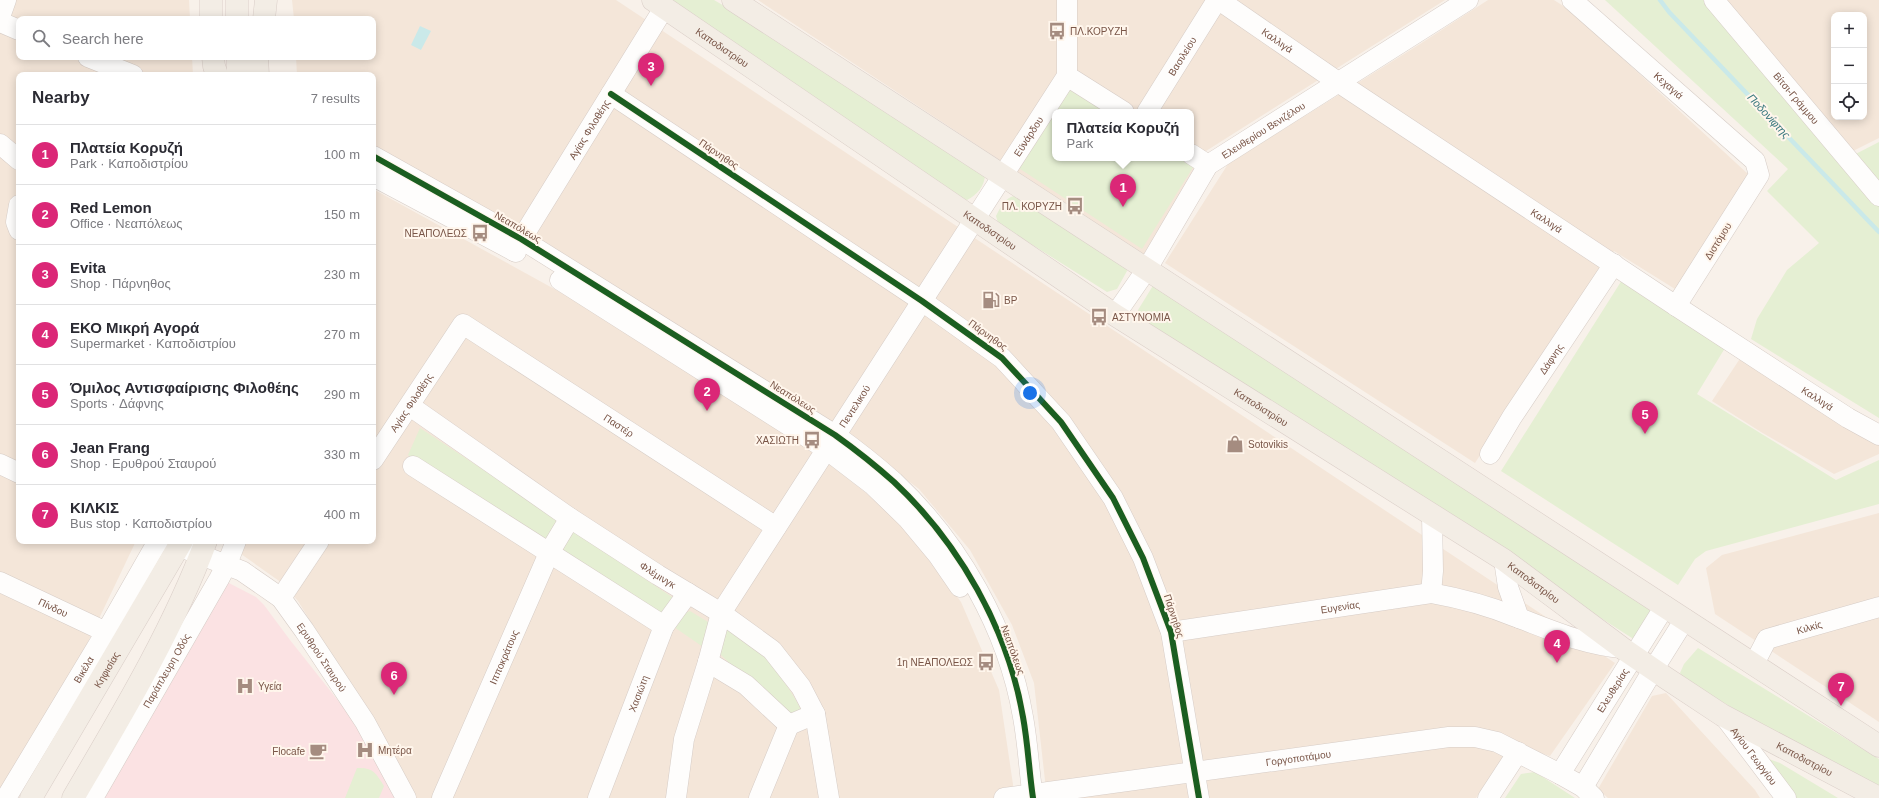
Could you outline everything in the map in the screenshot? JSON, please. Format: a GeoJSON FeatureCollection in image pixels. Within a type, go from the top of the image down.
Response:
{"type":"FeatureCollection","features":[{"type":"Feature","properties":{"kind":"main road"},"geometry":{"type":"LineString","coordinates":[[210,0],[212,16]]}},
{"type":"Feature","properties":{"kind":"main road"},"geometry":{"type":"LineString","coordinates":[[237,0],[237,16]]}},
{"type":"Feature","properties":{"kind":"main road"},"geometry":{"type":"LineString","coordinates":[[256,0],[256,16]]}},
{"type":"Feature","properties":{"kind":"main road"},"geometry":{"type":"LineString","coordinates":[[264,16],[266,0]]}},
{"type":"Feature","properties":{"kind":"main road"},"geometry":{"type":"LineString","coordinates":[[733,0],[1879,746]]}},
{"type":"Feature","properties":{"kind":"main road","name":"Καποδιστρίου"},"geometry":{"type":"LineString","coordinates":[[654,3],[1115,316],[1504,560],[1653,670],[1722,715],[1878,798]]}},
{"type":"Feature","properties":{"kind":"main road"},"geometry":{"type":"LineString","coordinates":[[213,60],[216,72]]}},
{"type":"Feature","properties":{"kind":"main road"},"geometry":{"type":"LineString","coordinates":[[243,60],[254,67]]}},
{"type":"Feature","properties":{"kind":"main road","name":"Κηφισίας"},"geometry":{"type":"LineString","coordinates":[[31,798],[174,544]]}},
{"type":"Feature","properties":{"kind":"main road"},"geometry":{"type":"LineString","coordinates":[[73,798],[115,726],[180,604],[204,548]]}},
{"type":"Feature","properties":{"kind":"street"},"geometry":{"type":"LineString","coordinates":[[0,17],[6,0]]}},
{"type":"Feature","properties":{"kind":"street"},"geometry":{"type":"LineString","coordinates":[[1067,0],[1067,76],[1119,109]]}},
{"type":"Feature","properties":{"kind":"street","name":"Καλλιγά"},"geometry":{"type":"LineString","coordinates":[[1218,0],[1338,82],[1676,306],[1848,418],[1879,435]]}},
{"type":"Feature","properties":{"kind":"street","name":"Βασιλείου"},"geometry":{"type":"LineString","coordinates":[[1149,109],[1218,0]]}},
{"type":"Feature","properties":{"kind":"street","name":"Ελευθερίου Βενιζέλου"},"geometry":{"type":"LineString","coordinates":[[1115,316],[1147,269],[1208,164],[1468,0]]}},
{"type":"Feature","properties":{"kind":"street","name":"Κεχαγιά"},"geometry":{"type":"LineString","coordinates":[[1572,0],[1755,161],[1759,175]]}},
{"type":"Feature","properties":{"kind":"street","name":"Βίτσι-Γράμμου"},"geometry":{"type":"LineString","coordinates":[[1714,0],[1879,196]]}},
{"type":"Feature","properties":{"kind":"street","name":"Αγίας Φιλοθέης"},"geometry":{"type":"LineString","coordinates":[[517,245],[611,94],[654,3]]}},
{"type":"Feature","properties":{"kind":"street"},"geometry":{"type":"LineString","coordinates":[[0,22],[16,29]]}},
{"type":"Feature","properties":{"kind":"street"},"geometry":{"type":"LineString","coordinates":[[96,60],[126,72]]}},
{"type":"Feature","properties":{"kind":"street","name":"Εϋνάρδου"},"geometry":{"type":"LineString","coordinates":[[974,220],[1067,76]]}},
{"type":"Feature","properties":{"kind":"street","name":"Πάρνηθος"},"geometry":{"type":"LineString","coordinates":[[611,94],[922,301],[1002,358],[1061,422],[1113,498],[1143,558],[1171,632],[1199,798]]}},
{"type":"Feature","properties":{"kind":"street"},"geometry":{"type":"LineString","coordinates":[[0,144],[16,157]]}},
{"type":"Feature","properties":{"kind":"street"},"geometry":{"type":"LineString","coordinates":[[1194,156],[1208,164]]}},
{"type":"Feature","properties":{"kind":"street","name":"Νεαπόλεως"},"geometry":{"type":"LineString","coordinates":[[376,158],[883,473],[921,511],[946,541],[967,573],[982,600],[1001,642],[1014,679],[1023,716],[1022,797]]}},
{"type":"Feature","properties":{"kind":"street","name":"Διστόμου"},"geometry":{"type":"LineString","coordinates":[[1676,306],[1759,175]]}},
{"type":"Feature","properties":{"kind":"street","name":"Νεαπόλεως"},"geometry":{"type":"LineString","coordinates":[[376,177],[517,245]]}},
{"type":"Feature","properties":{"kind":"street","name":"Πεντελικού"},"geometry":{"type":"LineString","coordinates":[[676,798],[684,739],[708,662],[721,613],[974,220]]}},
{"type":"Feature","properties":{"kind":"street","name":"Δάφνης"},"geometry":{"type":"LineString","coordinates":[[1490,454],[1512,417],[1614,264]]}},
{"type":"Feature","properties":{"kind":"street","name":"Αγίας Φιλοθέης"},"geometry":{"type":"LineString","coordinates":[[376,456],[410,406],[462,324]]}},
{"type":"Feature","properties":{"kind":"street","name":"Παστέρ"},"geometry":{"type":"LineString","coordinates":[[462,324],[776,527]]}},
{"type":"Feature","properties":{"kind":"street","name":"Φλέμινγκ"},"geometry":{"type":"LineString","coordinates":[[410,406],[570,518],[721,613],[772,650],[802,687],[815,714],[829,798]]}},
{"type":"Feature","properties":{"kind":"street"},"geometry":{"type":"LineString","coordinates":[[0,464],[16,472]]}},
{"type":"Feature","properties":{"kind":"street"},"geometry":{"type":"LineString","coordinates":[[413,466],[664,626]]}},
{"type":"Feature","properties":{"kind":"street"},"geometry":{"type":"LineString","coordinates":[[1431,593],[1433,571],[1432,514]]}},
{"type":"Feature","properties":{"kind":"street","name":"Ιπποκράτους"},"geometry":{"type":"LineString","coordinates":[[442,798],[549,553],[570,518]]}},
{"type":"Feature","properties":{"kind":"street","name":"Βικέλα"},"geometry":{"type":"LineString","coordinates":[[6,798],[106,632],[156,544]]}},
{"type":"Feature","properties":{"kind":"street","name":"Ερυθρού Σταυρού"},"geometry":{"type":"LineString","coordinates":[[181,544],[204,548],[227,564],[242,571],[280,598],[304,630],[365,722],[406,798]]}},
{"type":"Feature","properties":{"kind":"street","name":"Παράπλευρη Οδός"},"geometry":{"type":"LineString","coordinates":[[93,798],[227,564],[235,544]]}},
{"type":"Feature","properties":{"kind":"street"},"geometry":{"type":"LineString","coordinates":[[280,598],[317,544]]}},
{"type":"Feature","properties":{"kind":"street"},"geometry":{"type":"LineString","coordinates":[[1504,560],[1508,587],[1519,618]]}},
{"type":"Feature","properties":{"kind":"street","name":"Πίνδου"},"geometry":{"type":"LineString","coordinates":[[0,582],[106,632]]}},
{"type":"Feature","properties":{"kind":"street","name":"Χασιώτη"},"geometry":{"type":"LineString","coordinates":[[598,798],[664,626],[688,593]]}},
{"type":"Feature","properties":{"kind":"street","name":"Ευγενίας"},"geometry":{"type":"LineString","coordinates":[[1171,632],[1431,593],[1445,595],[1519,618],[1569,638],[1628,652]]}},
{"type":"Feature","properties":{"kind":"street","name":"Ελευθερίας"},"geometry":{"type":"LineString","coordinates":[[1560,774],[1628,652],[1665,606]]}},
{"type":"Feature","properties":{"kind":"street","name":"Κιλκίς"},"geometry":{"type":"LineString","coordinates":[[1754,664],[1767,639],[1879,607]]}},
{"type":"Feature","properties":{"kind":"street"},"geometry":{"type":"LineString","coordinates":[[1589,793],[1653,670],[1685,619]]}},
{"type":"Feature","properties":{"kind":"street"},"geometry":{"type":"LineString","coordinates":[[708,662],[746,685],[790,725]]}},
{"type":"Feature","properties":{"kind":"street"},"geometry":{"type":"LineString","coordinates":[[759,798],[790,725],[815,714]]}},
{"type":"Feature","properties":{"kind":"street","name":"Αγίου Γεωργίου"},"geometry":{"type":"LineString","coordinates":[[1722,715],[1753,753],[1786,798]]}},
{"type":"Feature","properties":{"kind":"street","name":"Γοργοποτάμου"},"geometry":{"type":"LineString","coordinates":[[1022,797],[1449,737],[1475,738],[1497,742],[1560,774],[1589,793]]}},
{"type":"Feature","properties":{"kind":"street"},"geometry":{"type":"LineString","coordinates":[[1488,798],[1518,752]]}},
{"type":"Feature","properties":{"kind":"shaded area"},"geometry":{"type":"Polygon","coordinates":[[[0,0],[189,0],[190,16],[16,16],[16,60],[192,60],[193,72],[16,72],[16,544],[135,544],[84,650],[0,791],[0,0]]]}},
{"type":"Feature","properties":{"kind":"shaded area"},"geometry":{"type":"Polygon","coordinates":[[[292,0],[616,0],[1615,663],[1550,756],[1511,744],[1476,798],[1047,798],[1034,683],[1012,625],[970,550],[919,489],[831,423],[528,231],[376,148],[376,72],[297,72],[296,60],[376,60],[376,16],[294,16],[292,0]]]}},
{"type":"Feature","properties":{"kind":"shaded area"},"geometry":{"type":"Polygon","coordinates":[[[758,0],[1445,0],[1206,151],[1143,255],[758,0]]]}},
{"type":"Feature","properties":{"kind":"shaded area"},"geometry":{"type":"Polygon","coordinates":[[[1488,0],[1554,0],[1571,11],[1748,174],[1675,289],[1614,251],[1475,463],[1165,263],[1228,164],[1488,0]]]}},
{"type":"Feature","properties":{"kind":"shaded area"},"geometry":{"type":"Polygon","coordinates":[[[1724,0],[1879,0],[1879,138],[1849,153],[1724,0]]]}},
{"type":"Feature","properties":{"kind":"shaded area"},"geometry":{"type":"Polygon","coordinates":[[[376,191],[567,296],[813,451],[904,523],[961,602],[999,690],[1015,798],[412,798],[380,734],[298,601],[282,583],[241,554],[245,544],[376,544],[376,191]]]}},
{"type":"Feature","properties":{"kind":"shaded area"},"geometry":{"type":"Polygon","coordinates":[[[1741,357],[1879,443],[1879,454],[1834,474],[1761,432],[1712,401],[1741,357]]]}},
{"type":"Feature","properties":{"kind":"shaded area"},"geometry":{"type":"Polygon","coordinates":[[[1879,513],[1879,722],[1715,614],[1706,568],[1722,555],[1879,513]]]}},
{"type":"Feature","properties":{"kind":"shaded area","name":"Υγεία"},"geometry":{"type":"Polygon","coordinates":[[[225,581],[256,597],[264,605],[363,732],[401,798],[99,798],[225,581]]]}},
{"type":"Feature","properties":{"kind":"shaded area"},"geometry":{"type":"Polygon","coordinates":[[[1666,693],[1755,790],[1760,798],[1608,798],[1598,789],[1652,696],[1666,693]]]}},
{"type":"Feature","properties":{"kind":"green space"},"geometry":{"type":"Polygon","coordinates":[[[666,0],[714,0],[777,37],[985,174],[982,186],[974,196],[967,200],[958,198],[666,0]]]}},
{"type":"Feature","properties":{"kind":"green space"},"geometry":{"type":"Polygon","coordinates":[[[1605,0],[1703,0],[1840,162],[1879,142],[1879,418],[1751,339],[1757,319],[1787,270],[1819,243],[1767,191],[1788,169],[1605,0]]]}},
{"type":"Feature","properties":{"kind":"green space"},"geometry":{"type":"Polygon","coordinates":[[[1069,87],[1107,109],[1053,109],[1069,87]]]}},
{"type":"Feature","properties":{"kind":"green space"},"geometry":{"type":"Polygon","coordinates":[[[1052,111],[1052,161],[1194,161],[1194,160],[1197,161],[1142,249],[1014,165],[1052,111]]]}},
{"type":"Feature","properties":{"kind":"green space"},"geometry":{"type":"Polygon","coordinates":[[[1014,196],[1025,200],[1126,267],[1127,271],[1117,289],[1107,292],[998,223],[996,216],[999,210],[1005,201],[1014,196]]]}},
{"type":"Feature","properties":{"kind":"green space"},"geometry":{"type":"Polygon","coordinates":[[[1622,280],[1725,348],[1697,394],[1836,480],[1879,460],[1879,504],[1706,551],[1695,559],[1678,585],[1501,471],[1622,280]]]}},
{"type":"Feature","properties":{"kind":"green space"},"geometry":{"type":"Polygon","coordinates":[[[1154,284],[1655,609],[1635,640],[1269,404],[1145,321],[1138,314],[1138,310],[1154,284]]]}},
{"type":"Feature","properties":{"kind":"green space"},"geometry":{"type":"Polygon","coordinates":[[[420,428],[562,522],[546,545],[408,455],[420,428]]]}},
{"type":"Feature","properties":{"kind":"green space"},"geometry":{"type":"Polygon","coordinates":[[[570,529],[681,603],[667,621],[557,550],[570,529]]]}},
{"type":"Feature","properties":{"kind":"green space"},"geometry":{"type":"Polygon","coordinates":[[[690,611],[713,625],[706,649],[674,627],[685,613],[690,611]]]}},
{"type":"Feature","properties":{"kind":"green space"},"geometry":{"type":"Polygon","coordinates":[[[727,628],[752,645],[769,662],[794,697],[804,718],[805,725],[752,685],[719,653],[727,628]]]}},
{"type":"Feature","properties":{"kind":"green space"},"geometry":{"type":"Polygon","coordinates":[[[1698,648],[1879,759],[1879,793],[1683,679],[1680,673],[1684,664],[1698,648]]]}},
{"type":"Feature","properties":{"kind":"green space"},"geometry":{"type":"Polygon","coordinates":[[[1766,758],[1780,763],[1838,798],[1796,798],[1766,758]]]}},
{"type":"Feature","properties":{"kind":"green space"},"geometry":{"type":"Polygon","coordinates":[[[357,768],[370,770],[379,778],[384,786],[379,798],[345,798],[357,768]]]}},
{"type":"Feature","properties":{"kind":"green space"},"geometry":{"type":"Polygon","coordinates":[[[1535,772],[1575,798],[1505,798],[1521,774],[1535,772]]]}},
{"type":"Feature","properties":{"kind":"water"},"geometry":{"type":"Polygon","coordinates":[[[420,26],[431,31],[421,50],[411,45],[420,26]]]}},
{"type":"Feature","properties":{"kind":"waterway","name":"Ποδονίφτης"},"geometry":{"type":"LineString","coordinates":[[1660,0],[1669,12],[1879,232]]}},
{"type":"Feature","properties":{"kind":"cycle path"},"geometry":{"type":"LineString","coordinates":[[611,94],[922,301],[1002,358],[1061,422],[1113,498],[1143,558],[1171,632],[1199,798]]}},
{"type":"Feature","properties":{"kind":"cycle path"},"geometry":{"type":"LineString","coordinates":[[376,158],[521,239],[835,435],[894,482],[918,506],[939,532],[977,589],[993,620],[1006,652],[1016,684],[1025,727],[1033,798]]}},
{"type":"Feature","properties":{"kind":"place","name":"ΠΛ.ΚΟΡΥΖΗ"},"geometry":{"type":"Point","coordinates":[1057,31]}},
{"type":"Feature","properties":{"kind":"place","name":"Evita"},"geometry":{"type":"Point","coordinates":[651,86]}},
{"type":"Feature","properties":{"kind":"place","name":"ΠΛ. ΚΟΡΥΖΗ"},"geometry":{"type":"Point","coordinates":[1075,206]}},
{"type":"Feature","properties":{"kind":"place","name":"Πλατεία Κορυζή"},"geometry":{"type":"Point","coordinates":[1123,207]}},
{"type":"Feature","properties":{"kind":"place","name":"ΝΕΑΠΟΛΕΩΣ"},"geometry":{"type":"Point","coordinates":[480,233]}},
{"type":"Feature","properties":{"kind":"place","name":"BP"},"geometry":{"type":"Point","coordinates":[991,300]}},
{"type":"Feature","properties":{"kind":"place","name":"ΑΣΤΥΝΟΜΙΑ"},"geometry":{"type":"Point","coordinates":[1099,317]}},
{"type":"Feature","properties":{"kind":"place","name":"Red Lemon"},"geometry":{"type":"Point","coordinates":[707,411]}},
{"type":"Feature","properties":{"kind":"place","name":"Όμιλος Αντισφαίρισης Φιλοθέης"},"geometry":{"type":"Point","coordinates":[1645,434]}},
{"type":"Feature","properties":{"kind":"place","name":"ΧΑΣΙΩΤΗ"},"geometry":{"type":"Point","coordinates":[812,440]}},
{"type":"Feature","properties":{"kind":"place","name":"Sotovikis"},"geometry":{"type":"Point","coordinates":[1235,444]}},
{"type":"Feature","properties":{"kind":"place","name":"1η ΝΕΑΠΟΛΕΩΣ"},"geometry":{"type":"Point","coordinates":[986,662]}},
{"type":"Feature","properties":{"kind":"place","name":"ΕΚΟ Μικρή Αγορά"},"geometry":{"type":"Point","coordinates":[1557,663]}},
{"type":"Feature","properties":{"kind":"place","name":"Υγεία"},"geometry":{"type":"Point","coordinates":[245,686]}},
{"type":"Feature","properties":{"kind":"place","name":"Jean Frang"},"geometry":{"type":"Point","coordinates":[394,695]}},
{"type":"Feature","properties":{"kind":"place","name":"ΚΙΛΚΙΣ"},"geometry":{"type":"Point","coordinates":[1841,706]}},
{"type":"Feature","properties":{"kind":"place","name":"Μητέρα"},"geometry":{"type":"Point","coordinates":[365,750]}},
{"type":"Feature","properties":{"kind":"place","name":"Flocafe"},"geometry":{"type":"Point","coordinates":[318,751]}}]}
